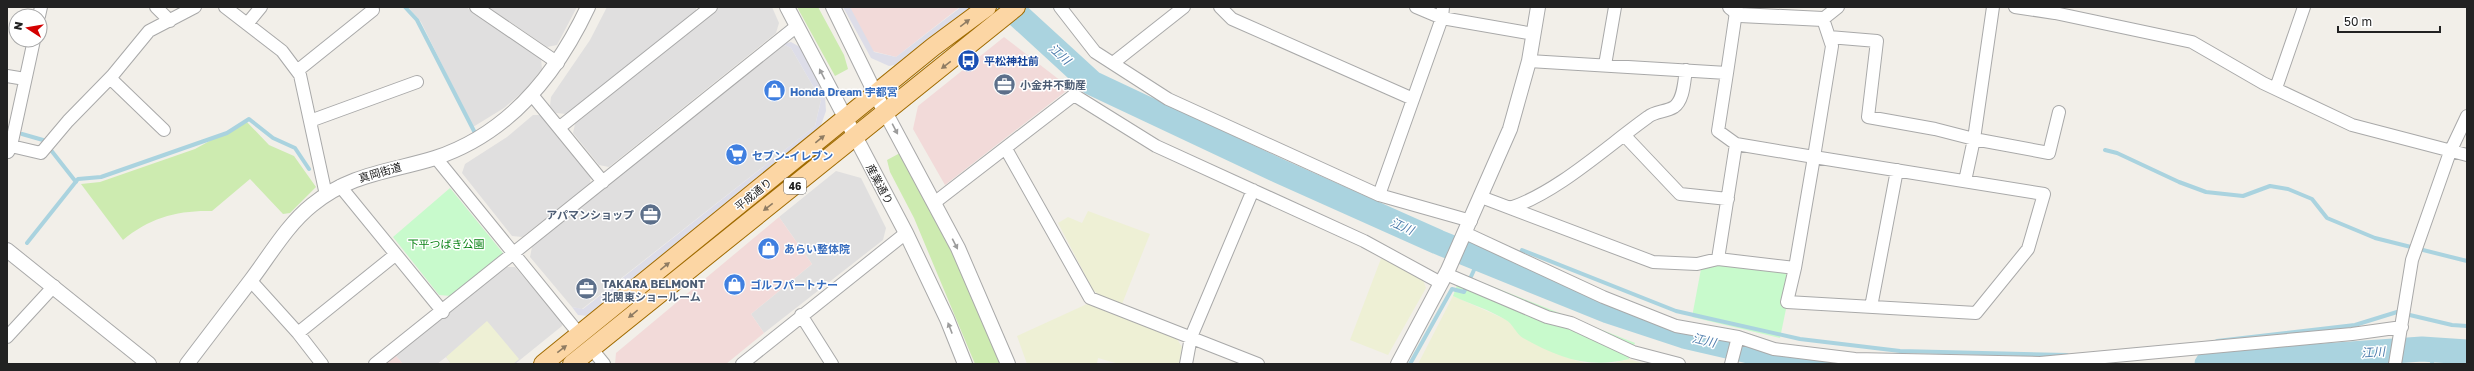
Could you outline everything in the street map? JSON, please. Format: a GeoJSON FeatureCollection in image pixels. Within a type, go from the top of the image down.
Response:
{"type":"FeatureCollection","features":[{"type":"Feature","properties":{"kind":"main road","name":"平成通り"},"geometry":{"type":"LineString","coordinates":[[543,364],[586,342],[855,137],[1016,7]]}},
{"type":"Feature","properties":{"kind":"main road","name":"平成通り"},"geometry":{"type":"LineString","coordinates":[[572,364],[586,342],[845,119],[984,9]]}},
{"type":"Feature","properties":{"kind":"street"},"geometry":{"type":"LineString","coordinates":[[156,7],[170,21]]}},
{"type":"Feature","properties":{"kind":"street"},"geometry":{"type":"LineString","coordinates":[[32,48],[9,149],[41,153],[110,78],[149,31],[195,7]]}},
{"type":"Feature","properties":{"kind":"street"},"geometry":{"type":"LineString","coordinates":[[225,7],[282,51],[300,75],[326,195]]}},
{"type":"Feature","properties":{"kind":"street"},"geometry":{"type":"LineString","coordinates":[[247,24],[261,7]]}},
{"type":"Feature","properties":{"kind":"street"},"geometry":{"type":"LineString","coordinates":[[476,7],[558,63]]}},
{"type":"Feature","properties":{"kind":"street","name":"真岡街道"},"geometry":{"type":"LineString","coordinates":[[186,364],[286,232],[312,205],[340,186],[362,176],[436,158],[487,133],[532,95],[558,63],[588,7]]}},
{"type":"Feature","properties":{"kind":"street"},"geometry":{"type":"LineString","coordinates":[[560,127],[710,7]]}},
{"type":"Feature","properties":{"kind":"street","name":"産業通り"},"geometry":{"type":"LineString","coordinates":[[787,7],[906,233],[947,319],[964,364]]}},
{"type":"Feature","properties":{"kind":"street"},"geometry":{"type":"LineString","coordinates":[[833,7],[876,95],[958,248],[1008,364]]}},
{"type":"Feature","properties":{"kind":"street"},"geometry":{"type":"LineString","coordinates":[[1060,7],[1095,52],[1168,99],[1379,194],[1467,230],[1603,298],[1676,326],[1738,337],[1774,349],[1855,359],[2040,363],[2344,335],[2402,328]]}},
{"type":"Feature","properties":{"kind":"street"},"geometry":{"type":"LineString","coordinates":[[1112,63],[1184,7]]}},
{"type":"Feature","properties":{"kind":"street"},"geometry":{"type":"LineString","coordinates":[[1220,7],[1232,19],[1413,99]]}},
{"type":"Feature","properties":{"kind":"street"},"geometry":{"type":"LineString","coordinates":[[1416,7],[1534,34]]}},
{"type":"Feature","properties":{"kind":"street"},"geometry":{"type":"LineString","coordinates":[[1398,364],[1445,276],[1467,230],[1510,129],[1529,61],[1538,7]]}},
{"type":"Feature","properties":{"kind":"street"},"geometry":{"type":"LineString","coordinates":[[1605,66],[1615,7]]}},
{"type":"Feature","properties":{"kind":"street"},"geometry":{"type":"LineString","coordinates":[[1733,10],[1740,15],[1824,19],[1838,7]]}},
{"type":"Feature","properties":{"kind":"street"},"geometry":{"type":"LineString","coordinates":[[1965,181],[1974,139],[1993,7]]}},
{"type":"Feature","properties":{"kind":"street"},"geometry":{"type":"LineString","coordinates":[[2016,7],[2055,12],[2192,42],[2276,88],[2352,125],[2450,152],[2467,155]]}},
{"type":"Feature","properties":{"kind":"street"},"geometry":{"type":"LineString","coordinates":[[2276,88],[2304,7]]}},
{"type":"Feature","properties":{"kind":"street"},"geometry":{"type":"LineString","coordinates":[[297,71],[373,10]]}},
{"type":"Feature","properties":{"kind":"street"},"geometry":{"type":"LineString","coordinates":[[1733,10],[1727,73],[1718,131],[1736,144],[1814,157],[2044,194],[2028,249],[1976,313],[1787,302],[1795,268],[1814,157],[1832,46],[1824,19]]}},
{"type":"Feature","properties":{"kind":"street"},"geometry":{"type":"LineString","coordinates":[[1379,194],[1442,13]]}},
{"type":"Feature","properties":{"kind":"street"},"geometry":{"type":"LineString","coordinates":[[376,364],[797,26]]}},
{"type":"Feature","properties":{"kind":"street"},"geometry":{"type":"LineString","coordinates":[[1829,37],[1877,41],[1868,117],[1935,129],[1974,139],[2049,153],[2059,112]]}},
{"type":"Feature","properties":{"kind":"street"},"geometry":{"type":"LineString","coordinates":[[1529,61],[1727,73]]}},
{"type":"Feature","properties":{"kind":"street"},"geometry":{"type":"LineString","coordinates":[[1510,208],[1531,201],[1625,136],[1649,115],[1674,107],[1681,98],[1686,70]]}},
{"type":"Feature","properties":{"kind":"street"},"geometry":{"type":"LineString","coordinates":[[7,76],[25,79]]}},
{"type":"Feature","properties":{"kind":"street"},"geometry":{"type":"LineString","coordinates":[[110,78],[164,130]]}},
{"type":"Feature","properties":{"kind":"street"},"geometry":{"type":"LineString","coordinates":[[310,121],[417,82]]}},
{"type":"Feature","properties":{"kind":"street"},"geometry":{"type":"LineString","coordinates":[[532,95],[560,127],[603,182]]}},
{"type":"Feature","properties":{"kind":"street"},"geometry":{"type":"LineString","coordinates":[[934,203],[1006,149],[1074,95],[1156,146],[1364,241],[1445,276],[1547,317],[1571,324],[1633,352],[1679,364]]}},
{"type":"Feature","properties":{"kind":"street"},"geometry":{"type":"LineString","coordinates":[[2395,364],[2412,260],[2450,152],[2467,116]]}},
{"type":"Feature","properties":{"kind":"street"},"geometry":{"type":"LineString","coordinates":[[1625,136],[1680,194],[1728,199]]}},
{"type":"Feature","properties":{"kind":"street"},"geometry":{"type":"LineString","coordinates":[[1718,259],[1736,144]]}},
{"type":"Feature","properties":{"kind":"street"},"geometry":{"type":"LineString","coordinates":[[1006,149],[1090,298],[1191,336],[1258,364]]}},
{"type":"Feature","properties":{"kind":"street"},"geometry":{"type":"LineString","coordinates":[[436,158],[604,364]]}},
{"type":"Feature","properties":{"kind":"street"},"geometry":{"type":"LineString","coordinates":[[1871,307],[1897,170]]}},
{"type":"Feature","properties":{"kind":"street"},"geometry":{"type":"LineString","coordinates":[[340,186],[442,312]]}},
{"type":"Feature","properties":{"kind":"street"},"geometry":{"type":"LineString","coordinates":[[1186,364],[1191,336],[1253,190]]}},
{"type":"Feature","properties":{"kind":"street"},"geometry":{"type":"LineString","coordinates":[[1481,197],[1653,262],[1697,264],[1718,259],[1795,268]]}},
{"type":"Feature","properties":{"kind":"street"},"geometry":{"type":"LineString","coordinates":[[742,364],[800,315],[906,233]]}},
{"type":"Feature","properties":{"kind":"street"},"geometry":{"type":"LineString","coordinates":[[7,250],[150,364]]}},
{"type":"Feature","properties":{"kind":"street"},"geometry":{"type":"LineString","coordinates":[[298,333],[395,255]]}},
{"type":"Feature","properties":{"kind":"street"},"geometry":{"type":"LineString","coordinates":[[250,281],[298,333],[322,364]]}},
{"type":"Feature","properties":{"kind":"street"},"geometry":{"type":"LineString","coordinates":[[7,337],[54,286]]}},
{"type":"Feature","properties":{"kind":"street"},"geometry":{"type":"LineString","coordinates":[[800,315],[832,364]]}},
{"type":"Feature","properties":{"kind":"street"},"geometry":{"type":"LineString","coordinates":[[1731,364],[1738,337]]}},
{"type":"Feature","properties":{"kind":"shaded area"},"geometry":{"type":"Polygon","coordinates":[[[408,7],[466,7],[541,58],[542,69],[525,90],[504,108],[473,127],[421,22],[408,7]]]}},
{"type":"Feature","properties":{"kind":"shaded area"},"geometry":{"type":"Polygon","coordinates":[[[488,7],[577,7],[557,45],[547,47],[488,7]]]}},
{"type":"Feature","properties":{"kind":"shaded area"},"geometry":{"type":"Polygon","coordinates":[[[607,7],[696,7],[696,11],[566,114],[556,113],[550,106],[551,97],[590,40],[607,7]]]}},
{"type":"Feature","properties":{"kind":"shaded area"},"geometry":{"type":"Polygon","coordinates":[[[719,7],[772,7],[779,23],[776,33],[609,167],[599,165],[573,133],[575,124],[719,7]]]}},
{"type":"Feature","properties":{"kind":"shaded area"},"geometry":{"type":"Polygon","coordinates":[[[843,7],[850,7],[874,52],[896,57],[961,7],[973,7],[900,64],[889,66],[871,58],[843,7]]]}},
{"type":"Feature","properties":{"kind":"shaded area"},"geometry":{"type":"Polygon","coordinates":[[[849,7],[960,7],[896,57],[872,51],[849,7]]]}},
{"type":"Feature","properties":{"kind":"shaded area"},"geometry":{"type":"Polygon","coordinates":[[[1004,37],[1070,88],[945,185],[913,129],[918,106],[1004,37]]]}},
{"type":"Feature","properties":{"kind":"shaded area"},"geometry":{"type":"Polygon","coordinates":[[[791,42],[800,47],[825,96],[826,111],[820,128],[588,316],[578,315],[572,307],[583,309],[815,126],[821,100],[791,48],[782,44],[791,42]]]}},
{"type":"Feature","properties":{"kind":"shaded area"},"geometry":{"type":"Polygon","coordinates":[[[782,44],[791,48],[821,100],[815,126],[582,309],[572,307],[530,257],[532,247],[782,44]]]}},
{"type":"Feature","properties":{"kind":"shaded area"},"geometry":{"type":"Polygon","coordinates":[[[533,115],[541,115],[591,174],[590,184],[522,237],[512,236],[462,173],[465,164],[507,137],[533,115]]]}},
{"type":"Feature","properties":{"kind":"shaded area"},"geometry":{"type":"Polygon","coordinates":[[[836,171],[861,178],[886,228],[883,240],[764,333],[751,314],[812,264],[779,217],[836,171]]]}},
{"type":"Feature","properties":{"kind":"shaded area"},"geometry":{"type":"Polygon","coordinates":[[[779,217],[812,264],[751,314],[764,333],[726,364],[615,364],[616,353],[779,217]]]}},
{"type":"Feature","properties":{"kind":"shaded area"},"geometry":{"type":"Polygon","coordinates":[[[506,267],[515,267],[563,322],[562,326],[515,364],[451,364],[446,357],[437,364],[403,364],[395,355],[506,267]]]}},
{"type":"Feature","properties":{"kind":"shaded area"},"geometry":{"type":"Polygon","coordinates":[[[395,355],[403,364],[384,364],[395,355]]]}},
{"type":"Feature","properties":{"kind":"green space"},"geometry":{"type":"Polygon","coordinates":[[[797,7],[818,7],[844,55],[848,69],[835,76],[797,7]]]}},
{"type":"Feature","properties":{"kind":"green space"},"geometry":{"type":"Polygon","coordinates":[[[246,121],[269,145],[294,156],[316,187],[290,213],[283,214],[250,179],[212,211],[187,212],[164,217],[143,226],[123,240],[81,184],[100,182],[195,149],[246,121]]]}},
{"type":"Feature","properties":{"kind":"green space"},"geometry":{"type":"Polygon","coordinates":[[[900,153],[946,234],[1004,364],[975,364],[914,218],[890,172],[887,160],[900,153]]]}},
{"type":"Feature","properties":{"kind":"green space","name":"下平つばき公園"},"geometry":{"type":"Polygon","coordinates":[[[450,188],[503,253],[451,296],[439,295],[393,237],[450,188]]]}},
{"type":"Feature","properties":{"kind":"green space"},"geometry":{"type":"Polygon","coordinates":[[[1088,211],[1150,234],[1122,304],[1101,297],[1093,290],[1058,223],[1068,217],[1082,223],[1088,211]]]}},
{"type":"Feature","properties":{"kind":"green space"},"geometry":{"type":"Polygon","coordinates":[[[1382,256],[1423,280],[1426,288],[1388,355],[1350,340],[1382,256]]]}},
{"type":"Feature","properties":{"kind":"green space"},"geometry":{"type":"Polygon","coordinates":[[[1732,263],[1784,272],[1792,280],[1780,338],[1692,317],[1701,269],[1732,263]]]}},
{"type":"Feature","properties":{"kind":"green space"},"geometry":{"type":"Polygon","coordinates":[[[1461,274],[1635,343],[1629,359],[1600,363],[1587,362],[1562,356],[1536,345],[1523,338],[1516,332],[1511,324],[1500,316],[1453,296],[1461,274]]]}},
{"type":"Feature","properties":{"kind":"green space"},"geometry":{"type":"Polygon","coordinates":[[[1453,296],[1507,320],[1522,337],[1568,358],[1588,364],[1418,364],[1453,296]]]}},
{"type":"Feature","properties":{"kind":"green space"},"geometry":{"type":"Polygon","coordinates":[[[1087,304],[1177,339],[1182,347],[1179,364],[1119,364],[1098,358],[1097,364],[1027,364],[1017,336],[1087,304]]]}},
{"type":"Feature","properties":{"kind":"green space"},"geometry":{"type":"Polygon","coordinates":[[[487,321],[519,359],[513,364],[451,364],[446,357],[487,321]]]}},
{"type":"Feature","properties":{"kind":"green space"},"geometry":{"type":"Polygon","coordinates":[[[1629,359],[1645,364],[1610,364],[1629,359]]]}},
{"type":"Feature","properties":{"kind":"waterway"},"geometry":{"type":"LineString","coordinates":[[405,7],[417,20],[474,131]]}},
{"type":"Feature","properties":{"kind":"waterway","name":"江川"},"geometry":{"type":"LineString","coordinates":[[1009,7],[1092,83],[1279,171],[1438,242],[1608,311],[1684,336],[1784,359],[1831,364]]}},
{"type":"Feature","properties":{"kind":"waterway"},"geometry":{"type":"LineString","coordinates":[[27,243],[78,179],[101,177],[227,133],[249,119],[273,138],[295,148],[309,169]]}},
{"type":"Feature","properties":{"kind":"waterway"},"geometry":{"type":"LineString","coordinates":[[22,134],[43,140],[76,182]]}},
{"type":"Feature","properties":{"kind":"waterway"},"geometry":{"type":"LineString","coordinates":[[2105,150],[2117,153],[2179,182],[2206,192],[2243,196],[2270,186],[2288,189],[2312,199],[2327,218],[2375,238],[2467,261]]}},
{"type":"Feature","properties":{"kind":"waterway"},"geometry":{"type":"LineString","coordinates":[[1512,272],[1522,250],[1676,311],[1800,339],[1900,351],[2067,355]]}},
{"type":"Feature","properties":{"kind":"waterway"},"geometry":{"type":"LineString","coordinates":[[1410,364],[1452,289],[1464,292],[1479,259]]}},
{"type":"Feature","properties":{"kind":"waterway"},"geometry":{"type":"LineString","coordinates":[[2217,341],[2355,325],[2397,312],[2452,325],[2467,326]]}},
{"type":"Feature","properties":{"kind":"waterway","name":"江川"},"geometry":{"type":"LineString","coordinates":[[2207,364],[2422,349],[2467,352]]}},
{"type":"Feature","properties":{"kind":"waterway"},"geometry":{"type":"LineString","coordinates":[[2432,364],[2433,349]]}},
{"type":"Feature","properties":{"kind":"place","name":"平松神社前"},"geometry":{"type":"Point","coordinates":[969,60]}},
{"type":"Feature","properties":{"kind":"place","name":"小金井不動産"},"geometry":{"type":"Point","coordinates":[1005,84]}},
{"type":"Feature","properties":{"kind":"place","name":"Honda Dream 宇都宮"},"geometry":{"type":"Point","coordinates":[774,91]}},
{"type":"Feature","properties":{"kind":"place","name":"セブン-イレブン"},"geometry":{"type":"Point","coordinates":[737,155]}},
{"type":"Feature","properties":{"kind":"place","name":"アパマンショップ"},"geometry":{"type":"Point","coordinates":[650,214]}},
{"type":"Feature","properties":{"kind":"place","name":"あらい整体院"},"geometry":{"type":"Point","coordinates":[769,248]}},
{"type":"Feature","properties":{"kind":"place","name":"ゴルフパートナー"},"geometry":{"type":"Point","coordinates":[734,284]}},
{"type":"Feature","properties":{"kind":"place","name":"TAKARA BELMONT 北関東ショールーム"},"geometry":{"type":"Point","coordinates":[586,289]}}]}
